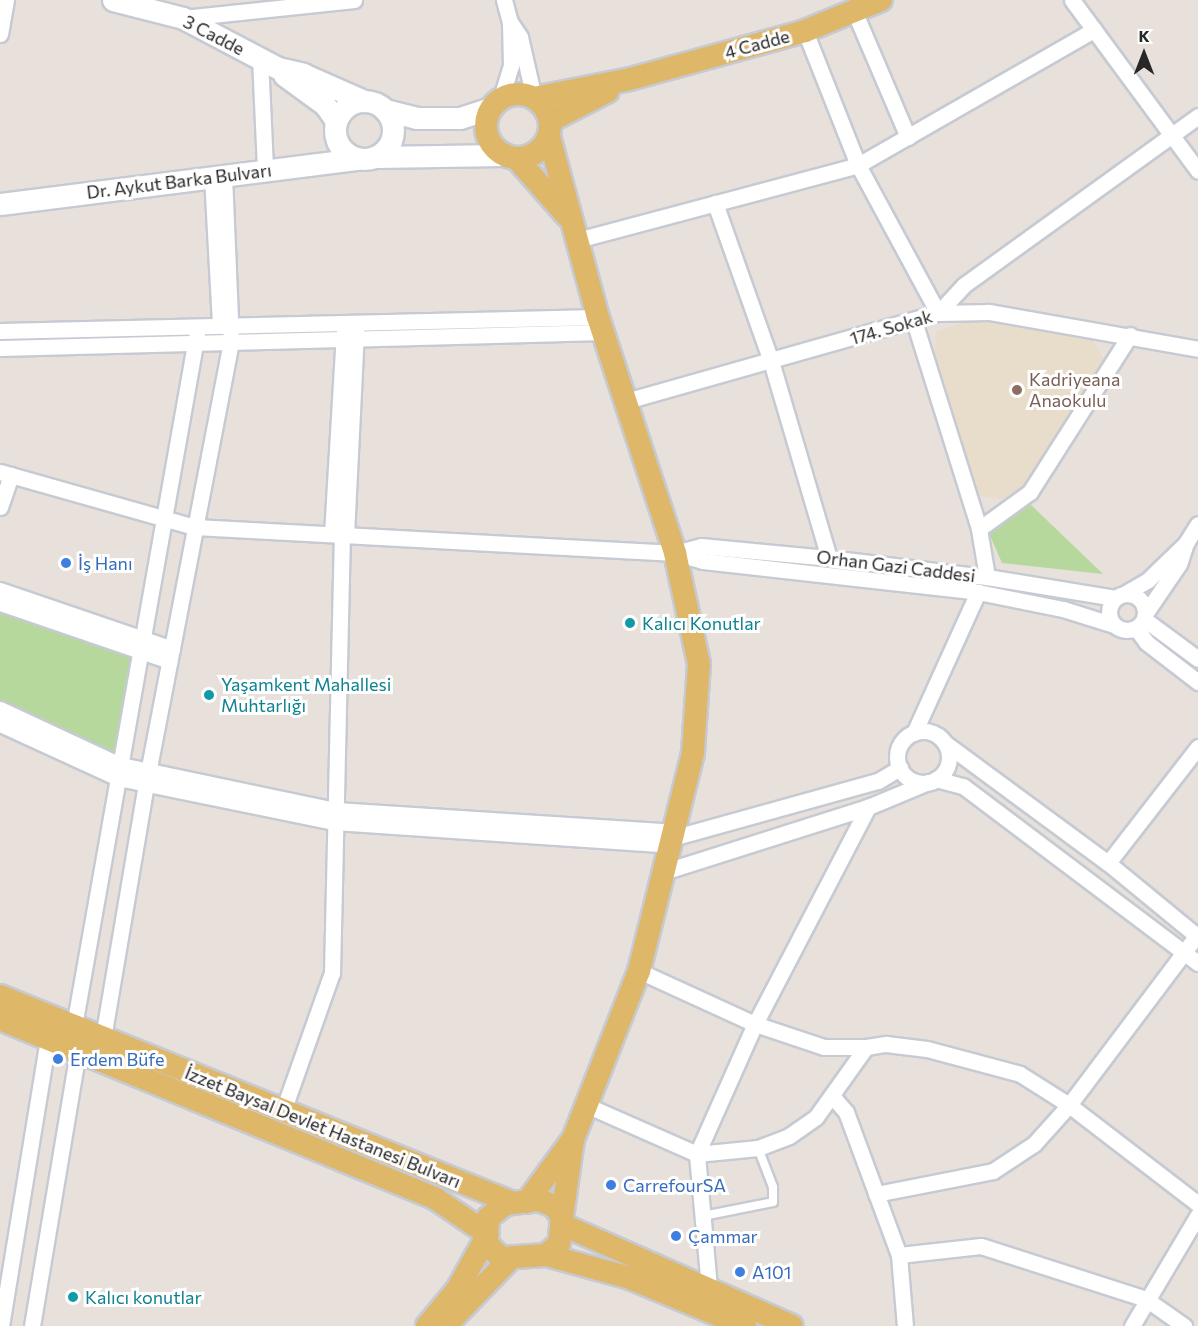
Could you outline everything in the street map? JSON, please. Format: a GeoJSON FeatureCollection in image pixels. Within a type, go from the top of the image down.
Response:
{"type":"FeatureCollection","features":[{"type":"Feature","properties":{"kind":"main road","name":"3 Cadde"},"geometry":{"type":"LineString","coordinates":[[113,0],[183,18],[269,63]]}},
{"type":"Feature","properties":{"kind":"main road","name":"4 Cadde"},"geometry":{"type":"LineString","coordinates":[[630,79],[805,31],[855,13],[881,0]]}},
{"type":"Feature","properties":{"kind":"main road"},"geometry":{"type":"LineString","coordinates":[[269,63],[303,74],[385,110],[416,117],[460,118],[518,94],[534,98],[630,79]]}},
{"type":"Feature","properties":{"kind":"main road"},"geometry":{"type":"LineString","coordinates":[[269,63],[325,105],[343,151],[367,158],[388,147],[393,133],[385,110]]}},
{"type":"Feature","properties":{"kind":"main road"},"geometry":{"type":"LineString","coordinates":[[510,157],[534,154],[549,128],[630,79]]}},
{"type":"Feature","properties":{"kind":"main road"},"geometry":{"type":"LineString","coordinates":[[534,98],[549,128],[573,230],[601,325],[675,553],[699,664],[693,753],[639,971],[573,1139],[560,1244],[546,1255]]}},
{"type":"Feature","properties":{"kind":"main road"},"geometry":{"type":"LineString","coordinates":[[266,169],[285,158],[318,151],[336,129],[344,109],[364,101]]}},
{"type":"Feature","properties":{"kind":"main road"},"geometry":{"type":"LineString","coordinates":[[496,103],[485,123],[488,138],[510,157],[573,230]]}},
{"type":"Feature","properties":{"kind":"main road","name":"Dr. Aykut Barka Bulvarı"},"geometry":{"type":"LineString","coordinates":[[0,204],[266,169],[294,170],[367,158],[510,157]]}},
{"type":"Feature","properties":{"kind":"main road","name":"İzzet Baysal Devlet Hastanesi Bulvarı"},"geometry":{"type":"LineString","coordinates":[[0,996],[282,1111],[520,1202],[548,1202],[562,1221],[792,1326]]}},
{"type":"Feature","properties":{"kind":"main road","name":"İzzet Baysal Devlet Hastanesi Bulvarı"},"geometry":{"type":"LineString","coordinates":[[0,1019],[436,1199],[486,1236],[490,1249],[509,1260]]}},
{"type":"Feature","properties":{"kind":"main road"},"geometry":{"type":"LineString","coordinates":[[427,1326],[457,1290],[486,1236],[495,1210],[520,1202],[573,1139]]}},
{"type":"Feature","properties":{"kind":"main road"},"geometry":{"type":"LineString","coordinates":[[446,1326],[509,1260],[546,1255],[630,1278],[742,1325]]}},
{"type":"Feature","properties":{"kind":"street"},"geometry":{"type":"LineString","coordinates":[[0,34],[6,0]]}},
{"type":"Feature","properties":{"kind":"street"},"geometry":{"type":"LineString","coordinates":[[183,18],[354,0]]}},
{"type":"Feature","properties":{"kind":"street"},"geometry":{"type":"LineString","coordinates":[[496,103],[511,66],[510,22],[504,0]]}},
{"type":"Feature","properties":{"kind":"street"},"geometry":{"type":"LineString","coordinates":[[1072,0],[1198,171]]}},
{"type":"Feature","properties":{"kind":"street"},"geometry":{"type":"LineString","coordinates":[[855,13],[908,137]]}},
{"type":"Feature","properties":{"kind":"street"},"geometry":{"type":"LineString","coordinates":[[510,22],[520,37],[534,98]]}},
{"type":"Feature","properties":{"kind":"street"},"geometry":{"type":"LineString","coordinates":[[573,230],[715,203],[858,165],[1094,30]]}},
{"type":"Feature","properties":{"kind":"street"},"geometry":{"type":"LineString","coordinates":[[805,31],[858,165],[938,313],[964,285],[1198,116]]}},
{"type":"Feature","properties":{"kind":"street"},"geometry":{"type":"LineString","coordinates":[[266,169],[269,63]]}},
{"type":"Feature","properties":{"kind":"street"},"geometry":{"type":"LineString","coordinates":[[103,1038],[147,777],[231,342],[225,326],[218,175]]}},
{"type":"Feature","properties":{"kind":"street"},"geometry":{"type":"LineString","coordinates":[[715,203],[771,361],[829,558]]}},
{"type":"Feature","properties":{"kind":"street","name":"174. Sokak"},"geometry":{"type":"LineString","coordinates":[[626,401],[938,313],[989,312],[1130,335],[1198,349]]}},
{"type":"Feature","properties":{"kind":"street"},"geometry":{"type":"LineString","coordinates":[[914,321],[979,529],[987,577]]}},
{"type":"Feature","properties":{"kind":"street"},"geometry":{"type":"LineString","coordinates":[[0,331],[225,326],[350,331],[601,325]]}},
{"type":"Feature","properties":{"kind":"street"},"geometry":{"type":"LineString","coordinates":[[74,1026],[198,327]]}},
{"type":"Feature","properties":{"kind":"street"},"geometry":{"type":"LineString","coordinates":[[0,348],[231,342],[350,331]]}},
{"type":"Feature","properties":{"kind":"street"},"geometry":{"type":"LineString","coordinates":[[282,1111],[332,973],[340,535],[350,331]]}},
{"type":"Feature","properties":{"kind":"street"},"geometry":{"type":"LineString","coordinates":[[979,529],[1030,492],[1130,335]]}},
{"type":"Feature","properties":{"kind":"street"},"geometry":{"type":"LineString","coordinates":[[0,507],[5,473],[195,527],[675,553],[703,561],[978,592],[1063,609],[1125,630],[1142,620],[1179,564],[1186,543]]}},
{"type":"Feature","properties":{"kind":"street"},"geometry":{"type":"LineString","coordinates":[[1114,625],[1109,608],[1120,596],[1148,580],[1186,543],[1198,524]]}},
{"type":"Feature","properties":{"kind":"street","name":"Orhan Gazi Caddesi"},"geometry":{"type":"LineString","coordinates":[[675,553],[701,546],[829,558],[1120,596]]}},
{"type":"Feature","properties":{"kind":"street"},"geometry":{"type":"LineString","coordinates":[[0,590],[171,655]]}},
{"type":"Feature","properties":{"kind":"street"},"geometry":{"type":"LineString","coordinates":[[978,592],[914,733],[898,752],[900,768],[912,780],[963,786],[1198,963]]}},
{"type":"Feature","properties":{"kind":"street"},"geometry":{"type":"LineString","coordinates":[[1120,596],[1139,598],[1146,642],[1198,682]]}},
{"type":"Feature","properties":{"kind":"street"},"geometry":{"type":"LineString","coordinates":[[0,603],[142,644]]}},
{"type":"Feature","properties":{"kind":"street"},"geometry":{"type":"LineString","coordinates":[[1142,620],[1198,659]]}},
{"type":"Feature","properties":{"kind":"street"},"geometry":{"type":"LineString","coordinates":[[0,709],[119,771]]}},
{"type":"Feature","properties":{"kind":"street"},"geometry":{"type":"LineString","coordinates":[[0,724],[119,771],[335,816],[672,838],[878,782],[900,768]]}},
{"type":"Feature","properties":{"kind":"street"},"geometry":{"type":"LineString","coordinates":[[876,1194],[993,1171],[1034,1144],[1069,1105],[1197,936],[1108,862],[945,743],[931,733],[914,733]]}},
{"type":"Feature","properties":{"kind":"street"},"geometry":{"type":"LineString","coordinates":[[663,872],[868,807],[932,781],[949,759],[945,743]]}},
{"type":"Feature","properties":{"kind":"street"},"geometry":{"type":"LineString","coordinates":[[1108,862],[1198,747]]}},
{"type":"Feature","properties":{"kind":"street"},"geometry":{"type":"LineString","coordinates":[[709,1287],[697,1154],[755,1024],[868,807]]}},
{"type":"Feature","properties":{"kind":"street"},"geometry":{"type":"LineString","coordinates":[[639,971],[755,1024],[824,1047],[866,1047],[886,1044],[927,1049],[1020,1074],[1069,1105],[1198,1204]]}},
{"type":"Feature","properties":{"kind":"street"},"geometry":{"type":"LineString","coordinates":[[1,1326],[48,1039]]}},
{"type":"Feature","properties":{"kind":"street"},"geometry":{"type":"LineString","coordinates":[[586,1105],[697,1154],[758,1148],[804,1127],[833,1096],[866,1047]]}},
{"type":"Feature","properties":{"kind":"street"},"geometry":{"type":"LineString","coordinates":[[32,1326],[78,1050]]}},
{"type":"Feature","properties":{"kind":"street"},"geometry":{"type":"LineString","coordinates":[[833,1096],[846,1112],[899,1255],[905,1326]]}},
{"type":"Feature","properties":{"kind":"street"},"geometry":{"type":"LineString","coordinates":[[1132,1326],[1198,1215]]}},
{"type":"Feature","properties":{"kind":"street"},"geometry":{"type":"LineString","coordinates":[[899,1255],[981,1246],[1146,1299],[1184,1326]]}},
{"type":"Feature","properties":{"kind":"lane"},"geometry":{"type":"LineString","coordinates":[[703,1216],[773,1202],[773,1187],[758,1148]]}},
{"type":"Feature","properties":{"kind":"shaded area","name":"Kadriyeana Anaokulu"},"geometry":{"type":"Polygon","coordinates":[[[976,318],[1094,341],[1107,365],[1026,485],[1002,499],[978,495],[934,360],[936,332],[976,318]]]}},
{"type":"Feature","properties":{"kind":"green space"},"geometry":{"type":"Polygon","coordinates":[[[1028,502],[1103,574],[1002,563],[988,531],[1028,502]]]}},
{"type":"Feature","properties":{"kind":"green space"},"geometry":{"type":"Polygon","coordinates":[[[0,608],[134,652],[113,757],[0,706],[0,608]]]}},
{"type":"Feature","properties":{"kind":"place","name":"Kadriyeana Anaokulu"},"geometry":{"type":"Point","coordinates":[1017,390]}},
{"type":"Feature","properties":{"kind":"place","name":"İş Hanı"},"geometry":{"type":"Point","coordinates":[66,563]}},
{"type":"Feature","properties":{"kind":"place","name":"Kalıcı Konutlar"},"geometry":{"type":"Point","coordinates":[630,623]}},
{"type":"Feature","properties":{"kind":"place","name":"Yaşamkent Mahallesi Muhtarlığı"},"geometry":{"type":"Point","coordinates":[209,695]}},
{"type":"Feature","properties":{"kind":"place","name":"Erdem Büfe"},"geometry":{"type":"Point","coordinates":[58,1059]}},
{"type":"Feature","properties":{"kind":"place","name":"CarrefourSA"},"geometry":{"type":"Point","coordinates":[611,1185]}},
{"type":"Feature","properties":{"kind":"place","name":"Çammar"},"geometry":{"type":"Point","coordinates":[676,1236]}},
{"type":"Feature","properties":{"kind":"place","name":"A101"},"geometry":{"type":"Point","coordinates":[740,1272]}},
{"type":"Feature","properties":{"kind":"place","name":"Kalıcı konutlar"},"geometry":{"type":"Point","coordinates":[73,1297]}}]}
